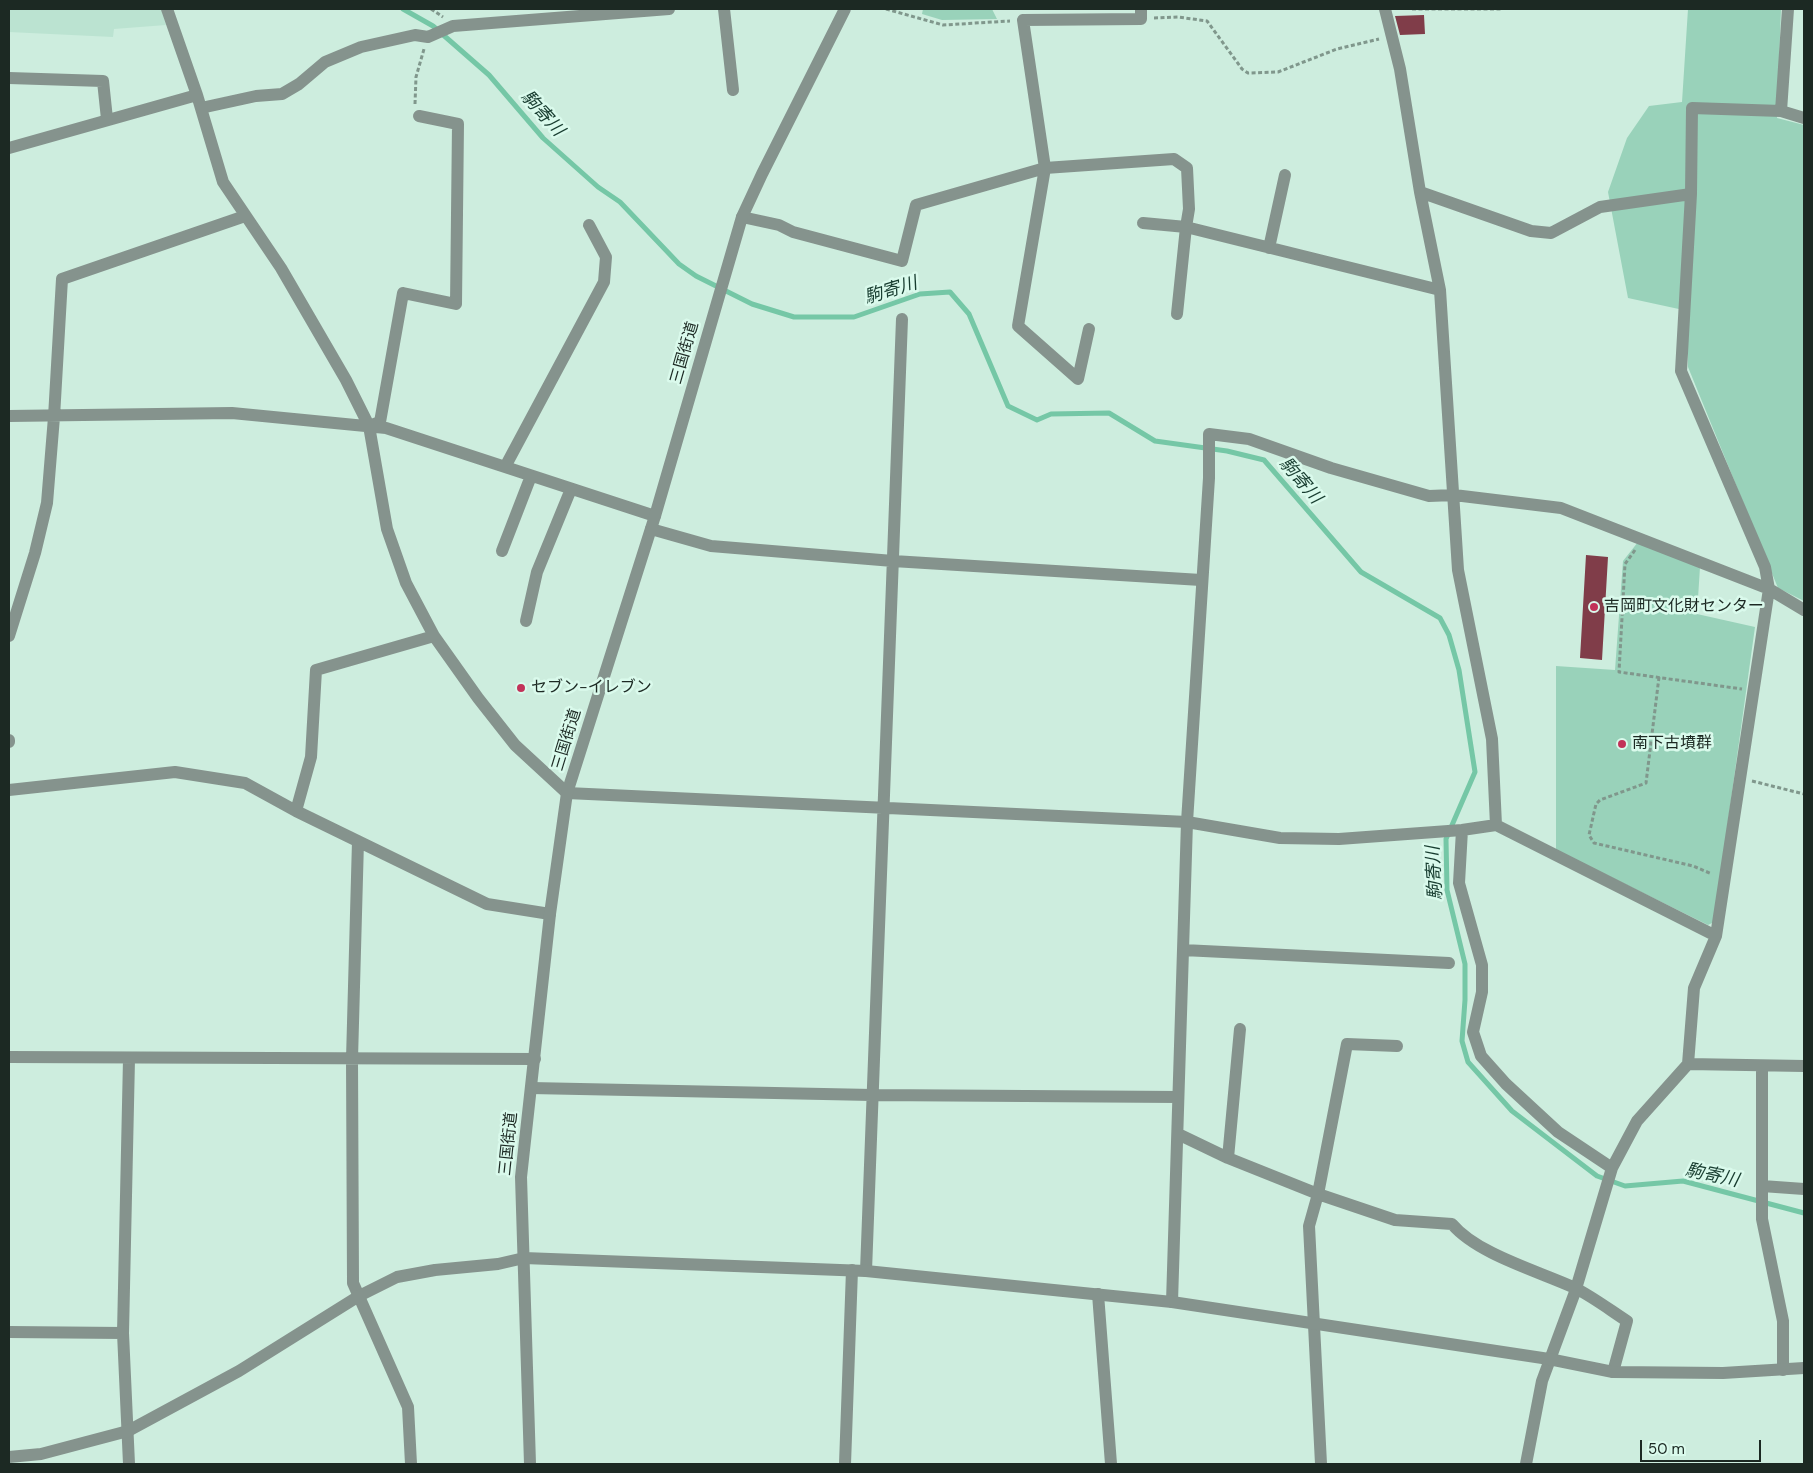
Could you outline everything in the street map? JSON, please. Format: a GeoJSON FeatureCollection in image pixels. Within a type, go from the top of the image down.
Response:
{"type":"FeatureCollection","features":[{"type":"Feature","properties":{"kind":"street"},"geometry":{"type":"LineString","coordinates":[[167,9],[197,95],[223,182],[281,268],[346,380],[369,426],[387,530],[406,583],[434,636],[478,698],[515,745],[567,794],[1187,822],[1280,838],[1339,839],[1462,830],[1496,825],[1716,936]]}},
{"type":"Feature","properties":{"kind":"street"},"geometry":{"type":"LineString","coordinates":[[201,108],[256,96],[282,94],[299,84],[325,62],[361,47],[416,35],[430,36],[453,26],[669,9]]}},
{"type":"Feature","properties":{"kind":"street"},"geometry":{"type":"LineString","coordinates":[[724,9],[733,90]]}},
{"type":"Feature","properties":{"kind":"street","name":"三国街道"},"geometry":{"type":"LineString","coordinates":[[530,1464],[521,1177],[536,1058],[550,914],[567,794],[655,516],[742,217],[845,9]]}},
{"type":"Feature","properties":{"kind":"street"},"geometry":{"type":"LineString","coordinates":[[1385,9],[1400,69],[1420,192],[1440,290],[1458,570],[1492,739],[1496,825]]}},
{"type":"Feature","properties":{"kind":"street"},"geometry":{"type":"LineString","coordinates":[[1781,111],[1788,9]]}},
{"type":"Feature","properties":{"kind":"street"},"geometry":{"type":"LineString","coordinates":[[1089,329],[1078,379],[1018,326],[1044,168],[1023,20],[1141,14]]}},
{"type":"Feature","properties":{"kind":"street"},"geometry":{"type":"LineString","coordinates":[[9,78],[102,81],[107,119]]}},
{"type":"Feature","properties":{"kind":"street"},"geometry":{"type":"LineString","coordinates":[[9,148],[197,95]]}},
{"type":"Feature","properties":{"kind":"street"},"geometry":{"type":"LineString","coordinates":[[1526,1464],[1542,1381],[1575,1288],[1612,1169],[1637,1121],[1688,1064],[1694,988],[1716,936],[1769,589],[1765,566],[1681,371],[1690,194],[1692,108],[1781,111],[1804,118]]}},
{"type":"Feature","properties":{"kind":"street"},"geometry":{"type":"LineString","coordinates":[[369,426],[380,422],[403,293],[456,304],[458,124],[419,116]]}},
{"type":"Feature","properties":{"kind":"street"},"geometry":{"type":"LineString","coordinates":[[742,217],[779,225],[793,232],[902,261],[916,205],[1044,168],[1174,159],[1187,168],[1189,208],[1177,314]]}},
{"type":"Feature","properties":{"kind":"street"},"geometry":{"type":"LineString","coordinates":[[1269,248],[1285,175]]}},
{"type":"Feature","properties":{"kind":"street"},"geometry":{"type":"LineString","coordinates":[[1420,192],[1532,230],[1551,233],[1600,207],[1690,194]]}},
{"type":"Feature","properties":{"kind":"street"},"geometry":{"type":"LineString","coordinates":[[9,636],[35,553],[47,503],[62,279],[245,216]]}},
{"type":"Feature","properties":{"kind":"street"},"geometry":{"type":"LineString","coordinates":[[1144,223],[1186,227],[1440,290]]}},
{"type":"Feature","properties":{"kind":"street"},"geometry":{"type":"LineString","coordinates":[[505,467],[604,282],[606,257],[589,225]]}},
{"type":"Feature","properties":{"kind":"street"},"geometry":{"type":"LineString","coordinates":[[866,1271],[902,319]]}},
{"type":"Feature","properties":{"kind":"street"},"geometry":{"type":"LineString","coordinates":[[9,416],[54,417],[232,413],[386,428],[655,516]]}},
{"type":"Feature","properties":{"kind":"street"},"geometry":{"type":"LineString","coordinates":[[1172,1302],[1187,822],[1209,478],[1209,434],[1249,440],[1331,468],[1429,496],[1454,495],[1561,508],[1769,589],[1804,610]]}},
{"type":"Feature","properties":{"kind":"street"},"geometry":{"type":"LineString","coordinates":[[502,551],[531,476]]}},
{"type":"Feature","properties":{"kind":"street"},"geometry":{"type":"LineString","coordinates":[[526,621],[537,572],[571,489]]}},
{"type":"Feature","properties":{"kind":"street"},"geometry":{"type":"LineString","coordinates":[[651,529],[712,546],[893,561],[1201,580]]}},
{"type":"Feature","properties":{"kind":"street"},"geometry":{"type":"LineString","coordinates":[[296,811],[311,757],[316,670],[434,636]]}},
{"type":"Feature","properties":{"kind":"street"},"geometry":{"type":"LineString","coordinates":[[9,790],[176,772],[245,783],[296,811],[487,904],[550,914]]}},
{"type":"Feature","properties":{"kind":"street"},"geometry":{"type":"LineString","coordinates":[[1462,830],[1459,883],[1482,965],[1482,992],[1473,1032],[1481,1056],[1506,1084],[1558,1132],[1612,1169]]}},
{"type":"Feature","properties":{"kind":"street"},"geometry":{"type":"LineString","coordinates":[[358,841],[352,1059],[353,1283],[408,1407],[411,1464]]}},
{"type":"Feature","properties":{"kind":"street"},"geometry":{"type":"LineString","coordinates":[[1183,950],[1449,963]]}},
{"type":"Feature","properties":{"kind":"street"},"geometry":{"type":"LineString","coordinates":[[1228,1158],[1240,1029]]}},
{"type":"Feature","properties":{"kind":"street"},"geometry":{"type":"LineString","coordinates":[[1321,1464],[1309,1226],[1318,1194],[1347,1044],[1397,1046]]}},
{"type":"Feature","properties":{"kind":"street"},"geometry":{"type":"LineString","coordinates":[[9,1056],[352,1059],[536,1058]]}},
{"type":"Feature","properties":{"kind":"street"},"geometry":{"type":"LineString","coordinates":[[129,1058],[123,1333],[129,1464]]}},
{"type":"Feature","properties":{"kind":"street"},"geometry":{"type":"LineString","coordinates":[[1688,1064],[1762,1067],[1804,1066]]}},
{"type":"Feature","properties":{"kind":"street"},"geometry":{"type":"LineString","coordinates":[[1762,1067],[1762,1214],[1783,1322],[1783,1370]]}},
{"type":"Feature","properties":{"kind":"street"},"geometry":{"type":"LineString","coordinates":[[531,1088],[872,1095],[1178,1097]]}},
{"type":"Feature","properties":{"kind":"street"},"geometry":{"type":"LineString","coordinates":[[1178,1134],[1228,1158],[1318,1194],[1395,1220],[1452,1224],[1463,1238],[1550,1279],[1575,1288],[1627,1321],[1613,1372]]}},
{"type":"Feature","properties":{"kind":"street"},"geometry":{"type":"LineString","coordinates":[[1762,1189],[1804,1189]]}},
{"type":"Feature","properties":{"kind":"street"},"geometry":{"type":"LineString","coordinates":[[9,1457],[40,1459],[128,1431],[239,1371],[359,1296],[397,1277],[435,1270],[498,1264],[524,1258],[852,1270],[1098,1294],[1172,1302],[1314,1323],[1550,1359],[1613,1372],[1723,1373],[1804,1368]]}},
{"type":"Feature","properties":{"kind":"street"},"geometry":{"type":"LineString","coordinates":[[844,1464],[852,1270]]}},
{"type":"Feature","properties":{"kind":"street"},"geometry":{"type":"LineString","coordinates":[[1098,1294],[1111,1464]]}},
{"type":"Feature","properties":{"kind":"street"},"geometry":{"type":"LineString","coordinates":[[9,1332],[123,1333]]}},
{"type":"Feature","properties":{"kind":"path"},"geometry":{"type":"LineString","coordinates":[[886,9],[943,25],[1023,20]]}},
{"type":"Feature","properties":{"kind":"path"},"geometry":{"type":"LineString","coordinates":[[1412,9],[1502,9]]}},
{"type":"Feature","properties":{"kind":"path"},"geometry":{"type":"LineString","coordinates":[[1141,14],[1207,20],[1242,69],[1248,73],[1278,72],[1337,49],[1391,35]]}},
{"type":"Feature","properties":{"kind":"path"},"geometry":{"type":"LineString","coordinates":[[419,116],[415,104],[416,77],[430,36]]}},
{"type":"Feature","properties":{"kind":"path"},"geometry":{"type":"LineString","coordinates":[[1642,539],[1626,564],[1619,672],[1753,690]]}},
{"type":"Feature","properties":{"kind":"path"},"geometry":{"type":"LineString","coordinates":[[1659,677],[1646,783],[1600,800],[1596,804],[1589,835],[1594,843],[1693,866],[1725,879]]}},
{"type":"Feature","properties":{"kind":"path"},"geometry":{"type":"LineString","coordinates":[[1739,778],[1804,794]]}},
{"type":"Feature","properties":{"kind":"shaded area"},"geometry":{"type":"Polygon","coordinates":[[[9,9],[161,9],[166,25],[114,29],[113,37],[9,32],[9,9]]]}},
{"type":"Feature","properties":{"kind":"shaded area"},"geometry":{"type":"Polygon","coordinates":[[[923,9],[992,9],[997,19],[942,20],[922,14],[923,9]]]}},
{"type":"Feature","properties":{"kind":"shaded area"},"geometry":{"type":"Polygon","coordinates":[[[1688,9],[1781,9],[1777,118],[1804,125],[1804,601],[1778,588],[1688,367],[1688,311],[1628,298],[1608,192],[1627,138],[1649,106],[1682,102],[1688,9]]]}},
{"type":"Feature","properties":{"kind":"shaded area"},"geometry":{"type":"Polygon","coordinates":[[[1638,542],[1700,567],[1697,614],[1755,627],[1714,922],[1708,925],[1556,850],[1556,666],[1615,670],[1623,561],[1638,542]]]}},
{"type":"Feature","properties":{"kind":"building"},"geometry":{"type":"Polygon","coordinates":[[[1424,15],[1425,34],[1400,35],[1395,16],[1424,15]]]}},
{"type":"Feature","properties":{"kind":"building","name":"吉岡町文化財センター"},"geometry":{"type":"Polygon","coordinates":[[[1586,555],[1608,557],[1602,660],[1580,658],[1586,555]]]}},
{"type":"Feature","properties":{"kind":"waterway","name":"駒寄川"},"geometry":{"type":"LineString","coordinates":[[403,9],[433,26],[489,75],[543,138],[598,187],[620,202],[679,264],[696,276],[752,304],[794,317],[854,317],[920,294],[950,292],[969,314],[1008,406],[1037,420],[1051,414],[1109,413],[1155,441],[1227,451],[1264,460],[1361,572],[1440,618],[1449,635],[1459,670],[1475,772],[1446,839],[1447,890],[1465,964],[1462,1041],[1468,1062],[1512,1111],[1597,1176],[1625,1186],[1683,1181],[1804,1213]]}},
{"type":"Feature","properties":{"kind":"place","name":"吉岡町文化財センター"},"geometry":{"type":"Point","coordinates":[1594,607]}},
{"type":"Feature","properties":{"kind":"place","name":"セブン-イレブン"},"geometry":{"type":"Point","coordinates":[521,688]}},
{"type":"Feature","properties":{"kind":"place","name":"南下古墳群"},"geometry":{"type":"Point","coordinates":[1622,744]}}]}
